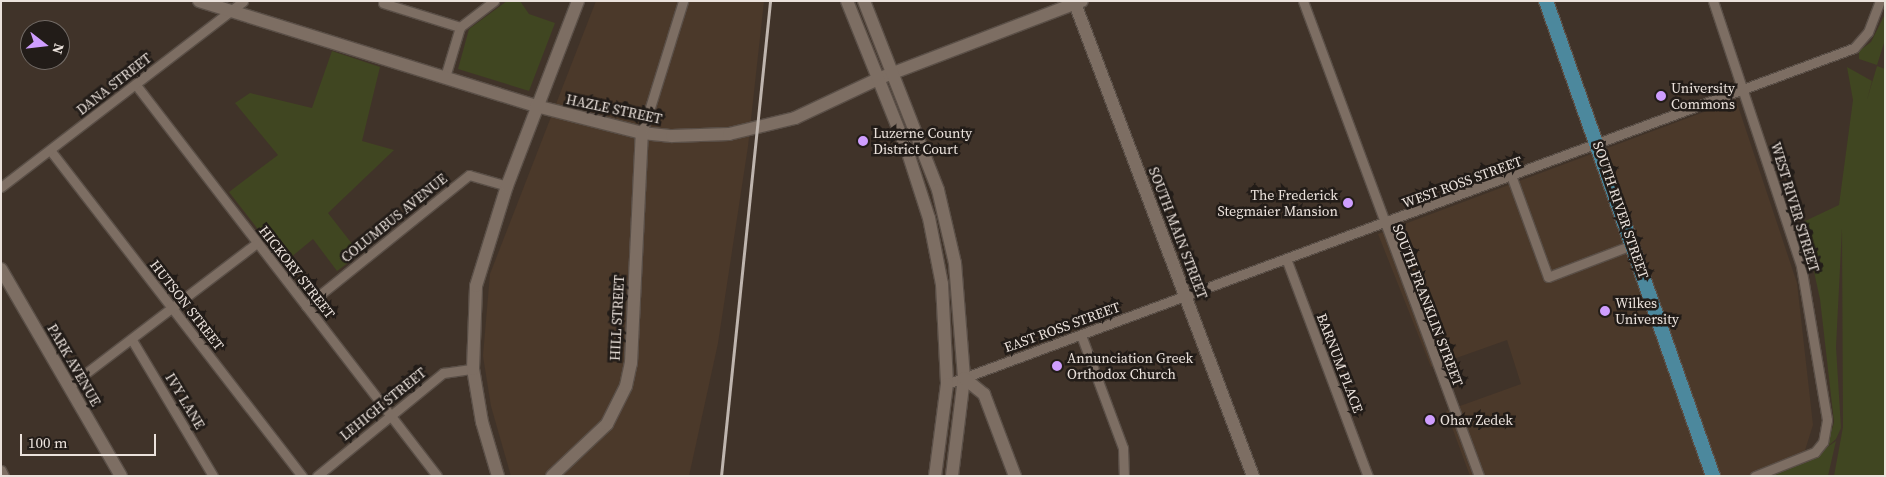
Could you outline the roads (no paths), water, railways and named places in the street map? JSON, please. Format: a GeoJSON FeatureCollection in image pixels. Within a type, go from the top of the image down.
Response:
{"type":"FeatureCollection","features":[{"type":"Feature","properties":{"kind":"main road","name":"HAZLE STREET"},"geometry":{"type":"LineString","coordinates":[[199,1],[536,106],[642,133],[703,136],[757,128],[795,118],[880,78],[1077,3]]}},
{"type":"Feature","properties":{"kind":"main road"},"geometry":{"type":"LineString","coordinates":[[498,476],[482,422],[473,369],[476,286],[507,186],[536,106],[578,1]]}},
{"type":"Feature","properties":{"kind":"main road"},"geometry":{"type":"LineString","coordinates":[[847,1],[880,78],[929,218],[942,284],[947,384],[935,476]]}},
{"type":"Feature","properties":{"kind":"main road"},"geometry":{"type":"LineString","coordinates":[[864,1],[896,73],[938,190],[955,263],[964,378],[952,476]]}},
{"type":"Feature","properties":{"kind":"main road","name":"SOUTH RIVER STREET"},"geometry":{"type":"LineString","coordinates":[[1546,1],[1599,146],[1714,476]]}},
{"type":"Feature","properties":{"kind":"main road","name":"SOUTH MAIN STREET"},"geometry":{"type":"LineString","coordinates":[[1077,3],[1253,476]]}},
{"type":"Feature","properties":{"kind":"main road","name":"HILL STREET"},"geometry":{"type":"LineString","coordinates":[[552,476],[607,424],[626,386],[631,363],[642,133]]}},
{"type":"Feature","properties":{"kind":"main road","name":"PARK AVENUE"},"geometry":{"type":"LineString","coordinates":[[1,269],[121,476]]}},
{"type":"Feature","properties":{"kind":"main road"},"geometry":{"type":"LineString","coordinates":[[964,378],[984,394],[1015,476]]}},
{"type":"Feature","properties":{"kind":"street","name":"DANA STREET"},"geometry":{"type":"LineString","coordinates":[[1,187],[243,1]]}},
{"type":"Feature","properties":{"kind":"street"},"geometry":{"type":"LineString","coordinates":[[445,77],[460,27],[494,1]]}},
{"type":"Feature","properties":{"kind":"street"},"geometry":{"type":"LineString","coordinates":[[642,133],[683,1]]}},
{"type":"Feature","properties":{"kind":"street","name":"SOUTH FRANKLIN STREET"},"geometry":{"type":"LineString","coordinates":[[1303,1],[1382,225],[1479,476]]}},
{"type":"Feature","properties":{"kind":"street","name":"WEST RIVER STREET"},"geometry":{"type":"LineString","coordinates":[[1713,1],[1745,89],[1801,266],[1827,420],[1823,442],[1815,452],[1755,476]]}},
{"type":"Feature","properties":{"kind":"street","name":"WEST ROSS STREET"},"geometry":{"type":"LineString","coordinates":[[1187,297],[1599,146],[1854,48],[1868,32],[1880,1]]}},
{"type":"Feature","properties":{"kind":"street"},"geometry":{"type":"LineString","coordinates":[[384,2],[460,27]]}},
{"type":"Feature","properties":{"kind":"street","name":"HICKORY STREET"},"geometry":{"type":"LineString","coordinates":[[136,85],[437,476]]}},
{"type":"Feature","properties":{"kind":"street","name":"HUTSON STREET"},"geometry":{"type":"LineString","coordinates":[[50,150],[302,476]]}},
{"type":"Feature","properties":{"kind":"street","name":"COLUMBUS AVENUE"},"geometry":{"type":"LineString","coordinates":[[306,306],[469,175],[507,186]]}},
{"type":"Feature","properties":{"kind":"street"},"geometry":{"type":"LineString","coordinates":[[1512,178],[1548,277],[1632,245]]}},
{"type":"Feature","properties":{"kind":"street"},"geometry":{"type":"LineString","coordinates":[[69,386],[173,309],[257,243]]}},
{"type":"Feature","properties":{"kind":"street","name":"BARNUM PLACE"},"geometry":{"type":"LineString","coordinates":[[1287,261],[1368,476]]}},
{"type":"Feature","properties":{"kind":"street","name":"EAST ROSS STREET"},"geometry":{"type":"LineString","coordinates":[[947,384],[1187,297]]}},
{"type":"Feature","properties":{"kind":"street"},"geometry":{"type":"LineString","coordinates":[[1081,335],[1123,448],[1124,476]]}},
{"type":"Feature","properties":{"kind":"street","name":"IVY LANE"},"geometry":{"type":"LineString","coordinates":[[132,340],[213,476]]}},
{"type":"Feature","properties":{"kind":"street","name":"LEHIGH STREET"},"geometry":{"type":"LineString","coordinates":[[316,476],[444,373],[473,369]]}},
{"type":"Feature","properties":{"kind":"street"},"geometry":{"type":"LineString","coordinates":[[1,470],[4,476]]}},
{"type":"Feature","properties":{"kind":"railway"},"geometry":{"type":"LineString","coordinates":[[721,476],[770,1]]}},
{"type":"Feature","properties":{"kind":"place","name":"University Commons"},"geometry":{"type":"Point","coordinates":[1661,96]}},
{"type":"Feature","properties":{"kind":"place","name":"Luzerne County District Court"},"geometry":{"type":"Point","coordinates":[863,141]}},
{"type":"Feature","properties":{"kind":"place","name":"The Frederick Stegmaier Mansion"},"geometry":{"type":"Point","coordinates":[1348,203]}},
{"type":"Feature","properties":{"kind":"place","name":"Wilkes University"},"geometry":{"type":"Point","coordinates":[1605,311]}},
{"type":"Feature","properties":{"kind":"place","name":"Annunciation Greek Orthodox Church"},"geometry":{"type":"Point","coordinates":[1057,366]}},
{"type":"Feature","properties":{"kind":"place","name":"Ohav Zedek"},"geometry":{"type":"Point","coordinates":[1430,420]}}]}
